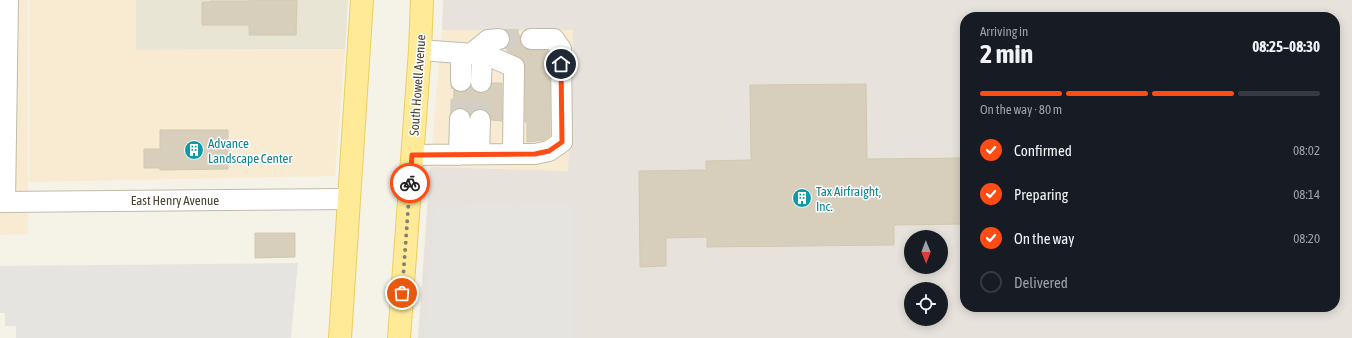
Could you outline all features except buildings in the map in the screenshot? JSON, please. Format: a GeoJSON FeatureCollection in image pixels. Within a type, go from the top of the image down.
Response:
{"type":"FeatureCollection","features":[{"type":"Feature","properties":{"kind":"main road"},"geometry":{"type":"LineString","coordinates":[[340,338],[362,0]]}},
{"type":"Feature","properties":{"kind":"main road","name":"South Howell Avenue"},"geometry":{"type":"LineString","coordinates":[[399,338],[420,50],[422,0]]}},
{"type":"Feature","properties":{"kind":"street"},"geometry":{"type":"LineString","coordinates":[[3,202],[8,0]]}},
{"type":"Feature","properties":{"kind":"street"},"geometry":{"type":"LineString","coordinates":[[461,81],[471,54],[488,40],[499,39]]}},
{"type":"Feature","properties":{"kind":"street"},"geometry":{"type":"LineString","coordinates":[[412,155],[535,154],[549,151],[562,142],[561,49],[554,39],[531,39]]}},
{"type":"Feature","properties":{"kind":"street"},"geometry":{"type":"LineString","coordinates":[[420,50],[487,55],[514,67],[513,154]]}},
{"type":"Feature","properties":{"kind":"street"},"geometry":{"type":"LineString","coordinates":[[471,54],[481,82]]}},
{"type":"Feature","properties":{"kind":"street"},"geometry":{"type":"LineString","coordinates":[[459,155],[460,119]]}},
{"type":"Feature","properties":{"kind":"street"},"geometry":{"type":"LineString","coordinates":[[479,154],[480,120]]}},
{"type":"Feature","properties":{"kind":"street","name":"East Henry Avenue"},"geometry":{"type":"LineString","coordinates":[[3,202],[349,199]]}},
{"type":"Feature","properties":{"kind":"shaded area"},"geometry":{"type":"Polygon","coordinates":[[[0,0],[28,0],[28,234],[0,235],[0,0]]]}},
{"type":"Feature","properties":{"kind":"shaded area"},"geometry":{"type":"Polygon","coordinates":[[[29,0],[136,0],[136,50],[345,49],[335,176],[29,182],[29,0]]]}},
{"type":"Feature","properties":{"kind":"shaded area"},"geometry":{"type":"Polygon","coordinates":[[[136,0],[348,0],[345,49],[136,50],[136,0]]]}},
{"type":"Feature","properties":{"kind":"shaded area"},"geometry":{"type":"Polygon","coordinates":[[[443,0],[1352,0],[1352,338],[418,338],[430,167],[568,171],[573,30],[442,30],[443,0]]]}},
{"type":"Feature","properties":{"kind":"shaded area"},"geometry":{"type":"Polygon","coordinates":[[[442,30],[573,30],[568,171],[430,167],[442,30]]]}},
{"type":"Feature","properties":{"kind":"shaded area"},"geometry":{"type":"Polygon","coordinates":[[[574,205],[574,338],[425,338],[435,206],[574,205]]]}},
{"type":"Feature","properties":{"kind":"shaded area"},"geometry":{"type":"Polygon","coordinates":[[[298,263],[291,338],[16,338],[16,326],[5,326],[5,313],[0,313],[0,266],[298,263]]]}},
{"type":"Feature","properties":{"kind":"tunnel"},"geometry":{"type":"LineString","coordinates":[[499,39],[531,39]]}},
{"type":"Feature","properties":{"kind":"tunnel"},"geometry":{"type":"LineString","coordinates":[[460,119],[461,81]]}},
{"type":"Feature","properties":{"kind":"tunnel"},"geometry":{"type":"LineString","coordinates":[[480,120],[481,82]]}},
{"type":"Feature","properties":{"kind":"way so far"},"geometry":{"type":"LineString","coordinates":[[402,293],[410,183]]}},
{"type":"Feature","properties":{"kind":"place","name":"Advance Landscape Center"},"geometry":{"type":"Point","coordinates":[194,150]}},
{"type":"Feature","properties":{"kind":"place","name":"Tax Airfraight, Inc."},"geometry":{"type":"Point","coordinates":[802,198]}},
{"type":"Feature","properties":{"kind":"route"},"geometry":{"type":"LineString","coordinates":[[410,183],[412,155],[535,154],[549,151],[562,142],[561,64]]}}]}
